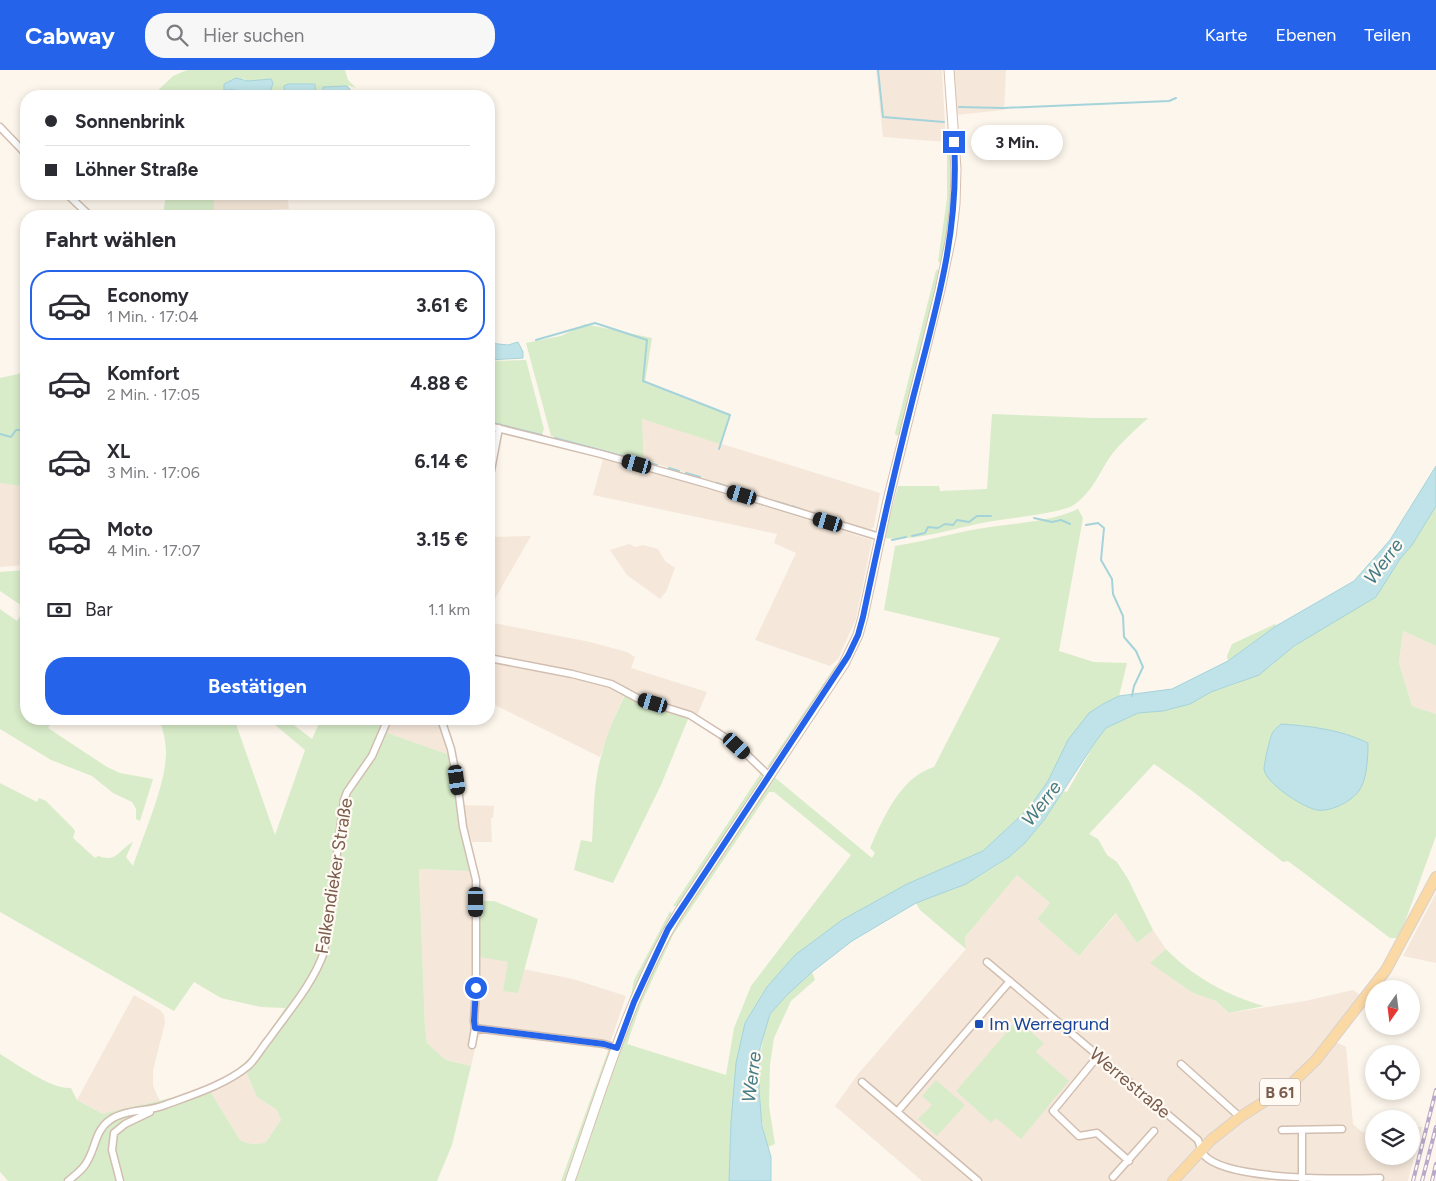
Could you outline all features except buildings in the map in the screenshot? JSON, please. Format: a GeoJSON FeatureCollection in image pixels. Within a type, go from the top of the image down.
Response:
{"type":"FeatureCollection","features":[{"type":"Feature","properties":{"kind":"main road"},"geometry":{"type":"LineString","coordinates":[[570,1181],[641,985],[668,929],[844,664],[854,645],[863,617],[951,237],[955,204],[956,169],[949,70]]}},
{"type":"Feature","properties":{"kind":"main road","name":"B 61"},"geometry":{"type":"LineString","coordinates":[[1173,1181],[1201,1149],[1240,1117],[1289,1086],[1303,1074],[1329,1045],[1386,970],[1436,877]]}},
{"type":"Feature","properties":{"kind":"street"},"geometry":{"type":"LineString","coordinates":[[0,127],[20,148]]}},
{"type":"Feature","properties":{"kind":"street"},"geometry":{"type":"LineString","coordinates":[[73,200],[84,210]]}},
{"type":"Feature","properties":{"kind":"street"},"geometry":{"type":"LineString","coordinates":[[495,427],[697,482],[880,537]]}},
{"type":"Feature","properties":{"kind":"street"},"geometry":{"type":"LineString","coordinates":[[495,449],[499,428]]}},
{"type":"Feature","properties":{"kind":"street"},"geometry":{"type":"LineString","coordinates":[[495,659],[572,674],[611,684],[639,699],[690,715],[737,746],[769,776]]}},
{"type":"Feature","properties":{"kind":"street","name":"Falkendieker Straße"},"geometry":{"type":"LineString","coordinates":[[68,1181],[84,1166],[102,1127],[112,1118],[128,1113],[156,1109],[210,1088],[248,1066],[294,1005],[317,969],[324,952],[346,792],[372,756],[385,725]]}},
{"type":"Feature","properties":{"kind":"street"},"geometry":{"type":"LineString","coordinates":[[443,725],[451,749],[463,827],[476,880],[475,1028],[472,1045]]}},
{"type":"Feature","properties":{"kind":"street","name":"Werrestraße"},"geometry":{"type":"LineString","coordinates":[[987,962],[1198,1140],[1201,1149],[1208,1159],[1224,1168],[1272,1178],[1307,1180],[1380,1178]]}},
{"type":"Feature","properties":{"kind":"street"},"geometry":{"type":"LineString","coordinates":[[897,1112],[1010,980]]}},
{"type":"Feature","properties":{"kind":"street"},"geometry":{"type":"LineString","coordinates":[[475,1028],[604,1044],[617,1048]]}},
{"type":"Feature","properties":{"kind":"street"},"geometry":{"type":"LineString","coordinates":[[1098,1056],[1052,1111],[1079,1136],[1097,1134],[1129,1161]]}},
{"type":"Feature","properties":{"kind":"street"},"geometry":{"type":"LineString","coordinates":[[1181,1064],[1240,1117]]}},
{"type":"Feature","properties":{"kind":"street"},"geometry":{"type":"LineString","coordinates":[[862,1082],[978,1181]]}},
{"type":"Feature","properties":{"kind":"street"},"geometry":{"type":"LineString","coordinates":[[120,1181],[112,1150],[114,1133],[125,1124],[156,1109]]}},
{"type":"Feature","properties":{"kind":"street"},"geometry":{"type":"LineString","coordinates":[[1282,1130],[1342,1129]]}},
{"type":"Feature","properties":{"kind":"street"},"geometry":{"type":"LineString","coordinates":[[1302,1130],[1307,1180]]}},
{"type":"Feature","properties":{"kind":"street"},"geometry":{"type":"LineString","coordinates":[[1113,1177],[1154,1131]]}},
{"type":"Feature","properties":{"kind":"shaded area"},"geometry":{"type":"Polygon","coordinates":[[[876,70],[942,70],[946,142],[883,137],[876,70]]]}},
{"type":"Feature","properties":{"kind":"shaded area"},"geometry":{"type":"Polygon","coordinates":[[[952,70],[1006,70],[1004,110],[956,115],[952,70]]]}},
{"type":"Feature","properties":{"kind":"shaded area"},"geometry":{"type":"Polygon","coordinates":[[[214,200],[288,200],[289,209],[266,210],[214,210],[214,200]]]}},
{"type":"Feature","properties":{"kind":"shaded area"},"geometry":{"type":"Polygon","coordinates":[[[642,419],[880,493],[874,527],[871,529],[864,528],[644,460],[642,419]]]}},
{"type":"Feature","properties":{"kind":"shaded area"},"geometry":{"type":"Polygon","coordinates":[[[603,459],[656,473],[872,540],[856,619],[838,659],[830,666],[755,640],[796,553],[774,543],[777,534],[593,495],[603,459]]]}},
{"type":"Feature","properties":{"kind":"shaded area"},"geometry":{"type":"Polygon","coordinates":[[[0,483],[20,486],[20,565],[0,567],[0,483]]]}},
{"type":"Feature","properties":{"kind":"shaded area"},"geometry":{"type":"Polygon","coordinates":[[[531,536],[495,599],[495,537],[531,536]]]}},
{"type":"Feature","properties":{"kind":"shaded area"},"geometry":{"type":"Polygon","coordinates":[[[629,544],[635,547],[643,545],[658,549],[665,561],[675,568],[666,592],[660,599],[627,575],[610,550],[629,544]]]}},
{"type":"Feature","properties":{"kind":"shaded area"},"geometry":{"type":"Polygon","coordinates":[[[495,623],[590,642],[627,652],[635,657],[631,668],[707,692],[697,716],[683,708],[626,690],[613,682],[569,670],[495,656],[495,623]]]}},
{"type":"Feature","properties":{"kind":"shaded area"},"geometry":{"type":"Polygon","coordinates":[[[1403,631],[1436,646],[1436,714],[1412,706],[1399,663],[1403,631]]]}},
{"type":"Feature","properties":{"kind":"shaded area"},"geometry":{"type":"Polygon","coordinates":[[[495,663],[583,681],[613,689],[624,696],[600,757],[495,705],[495,663]]]}},
{"type":"Feature","properties":{"kind":"shaded area"},"geometry":{"type":"Polygon","coordinates":[[[381,725],[440,725],[450,755],[379,730],[381,725]]]}},
{"type":"Feature","properties":{"kind":"shaded area"},"geometry":{"type":"Polygon","coordinates":[[[463,805],[494,806],[493,818],[491,818],[492,842],[472,842],[465,820],[463,805]]]}},
{"type":"Feature","properties":{"kind":"shaded area"},"geometry":{"type":"Polygon","coordinates":[[[419,869],[479,871],[480,956],[508,962],[517,992],[523,969],[573,979],[626,996],[610,1043],[533,1033],[482,1033],[477,1040],[471,1066],[446,1060],[427,1043],[419,869]]]}},
{"type":"Feature","properties":{"kind":"shaded area"},"geometry":{"type":"Polygon","coordinates":[[[1017,875],[1050,903],[1037,919],[1079,956],[1117,913],[1137,943],[1153,930],[1166,949],[1151,963],[1193,993],[1216,1001],[1229,1013],[1305,1001],[1353,990],[1360,995],[1328,1038],[1346,1047],[1353,1124],[1362,1132],[1365,1132],[1365,1165],[1412,1165],[1408,1181],[922,1181],[835,1106],[858,1074],[966,949],[965,937],[1017,875]]]}},
{"type":"Feature","properties":{"kind":"shaded area"},"geometry":{"type":"Polygon","coordinates":[[[1436,893],[1436,963],[1403,956],[1436,893]]]}},
{"type":"Feature","properties":{"kind":"shaded area"},"geometry":{"type":"Polygon","coordinates":[[[134,995],[160,1010],[164,1015],[165,1023],[153,1070],[153,1086],[160,1101],[103,1114],[77,1100],[134,995]]]}},
{"type":"Feature","properties":{"kind":"shaded area"},"geometry":{"type":"Polygon","coordinates":[[[246,1072],[257,1097],[277,1110],[281,1120],[265,1143],[251,1144],[240,1140],[210,1091],[246,1072]]]}},
{"type":"Feature","properties":{"kind":"green space"},"geometry":{"type":"Polygon","coordinates":[[[187,70],[345,70],[348,80],[356,88],[347,85],[350,89],[323,87],[323,90],[316,90],[315,84],[301,90],[271,90],[273,83],[271,80],[248,81],[243,78],[237,89],[241,90],[158,90],[173,76],[187,70]]]}},
{"type":"Feature","properties":{"kind":"green space"},"geometry":{"type":"Polygon","coordinates":[[[948,148],[951,151],[951,203],[943,261],[940,263],[938,261],[947,199],[948,148]]]}},
{"type":"Feature","properties":{"kind":"green space"},"geometry":{"type":"Polygon","coordinates":[[[165,200],[214,200],[214,210],[164,210],[165,200]]]}},
{"type":"Feature","properties":{"kind":"green space"},"geometry":{"type":"Polygon","coordinates":[[[940,269],[899,434],[896,436],[895,433],[936,270],[940,269]]]}},
{"type":"Feature","properties":{"kind":"green space"},"geometry":{"type":"Polygon","coordinates":[[[585,324],[652,338],[645,383],[729,415],[720,444],[642,419],[644,460],[551,436],[526,343],[561,336],[585,324]]]}},
{"type":"Feature","properties":{"kind":"green space"},"geometry":{"type":"Polygon","coordinates":[[[526,360],[544,429],[542,434],[495,422],[495,361],[526,360]]]}},
{"type":"Feature","properties":{"kind":"green space"},"geometry":{"type":"Polygon","coordinates":[[[20,373],[20,486],[0,483],[0,378],[20,373]]]}},
{"type":"Feature","properties":{"kind":"green space"},"geometry":{"type":"Polygon","coordinates":[[[992,414],[1148,418],[1112,454],[1089,491],[1069,507],[1049,513],[980,523],[925,536],[897,539],[884,538],[898,486],[939,486],[940,491],[987,489],[992,414]]]}},
{"type":"Feature","properties":{"kind":"green space"},"geometry":{"type":"Polygon","coordinates":[[[1436,506],[1436,646],[1403,631],[1399,663],[1412,706],[1436,714],[1436,836],[1401,933],[1396,938],[1390,938],[1288,861],[1283,862],[1191,790],[1154,764],[1089,834],[1098,839],[1107,855],[1117,862],[1128,879],[1153,930],[1137,943],[1116,913],[1079,956],[1037,919],[1050,903],[1017,875],[965,937],[966,949],[920,910],[916,903],[945,892],[987,872],[1024,844],[1064,791],[1067,792],[1096,741],[1106,728],[1138,713],[1163,711],[1190,704],[1211,692],[1236,684],[1271,666],[1282,655],[1311,635],[1376,597],[1436,506]]]}},
{"type":"Feature","properties":{"kind":"green space"},"geometry":{"type":"Polygon","coordinates":[[[1078,509],[1083,518],[1059,651],[1094,662],[1127,663],[1119,696],[1103,704],[1068,740],[1048,781],[1029,808],[983,851],[907,884],[842,920],[795,955],[767,987],[745,1023],[737,1063],[731,1122],[729,1181],[574,1181],[638,1003],[665,942],[773,776],[872,858],[875,853],[870,848],[887,812],[902,789],[911,780],[922,772],[934,767],[1000,638],[884,610],[895,546],[977,529],[1042,520],[1078,509]],[[769,792],[673,935],[641,1004],[627,1044],[726,1075],[734,1028],[751,986],[851,855],[774,792],[769,792]]]}},
{"type":"Feature","properties":{"kind":"green space"},"geometry":{"type":"Polygon","coordinates":[[[20,570],[20,605],[0,591],[0,572],[20,570]]]}},
{"type":"Feature","properties":{"kind":"green space"},"geometry":{"type":"Polygon","coordinates":[[[0,609],[17,621],[20,616],[20,725],[50,725],[48,728],[107,767],[120,773],[153,779],[140,821],[136,819],[136,809],[132,802],[113,793],[92,776],[51,760],[0,729],[0,609]]]}},
{"type":"Feature","properties":{"kind":"green space"},"geometry":{"type":"Polygon","coordinates":[[[1275,624],[1276,626],[1228,661],[1227,656],[1232,644],[1275,624]]]}},
{"type":"Feature","properties":{"kind":"green space"},"geometry":{"type":"Polygon","coordinates":[[[836,665],[837,667],[771,767],[767,767],[836,665]]]}},
{"type":"Feature","properties":{"kind":"green space"},"geometry":{"type":"Polygon","coordinates":[[[625,695],[688,719],[661,785],[613,883],[574,870],[581,840],[592,842],[598,767],[608,733],[625,695]]]}},
{"type":"Feature","properties":{"kind":"green space"},"geometry":{"type":"Polygon","coordinates":[[[161,725],[236,725],[275,835],[305,750],[275,725],[294,725],[312,739],[318,725],[381,725],[379,730],[450,755],[470,871],[419,869],[425,1027],[427,1043],[446,1060],[471,1066],[452,1145],[437,1181],[8,1181],[0,1172],[0,1054],[45,1081],[63,1088],[71,1088],[77,1100],[103,1114],[173,1098],[223,1078],[245,1063],[264,1041],[285,1008],[261,1007],[221,998],[194,982],[174,1011],[0,912],[0,783],[37,802],[39,798],[46,801],[75,831],[73,838],[95,858],[98,856],[110,858],[133,842],[126,857],[133,866],[162,780],[166,753],[161,725]],[[246,1072],[210,1091],[240,1140],[251,1144],[265,1143],[281,1120],[277,1110],[257,1097],[246,1072]]]}},
{"type":"Feature","properties":{"kind":"green space"},"geometry":{"type":"Polygon","coordinates":[[[761,773],[762,780],[679,906],[673,906],[761,773]]]}},
{"type":"Feature","properties":{"kind":"green space"},"geometry":{"type":"Polygon","coordinates":[[[480,901],[494,901],[538,919],[518,993],[503,991],[508,962],[480,957],[480,901]]]}},
{"type":"Feature","properties":{"kind":"green space"},"geometry":{"type":"Polygon","coordinates":[[[670,911],[673,915],[614,1042],[631,995],[634,980],[670,911]]]}},
{"type":"Feature","properties":{"kind":"green space"},"geometry":{"type":"Polygon","coordinates":[[[1166,949],[1187,968],[1211,984],[1237,997],[1264,1006],[1229,1013],[1216,1001],[1193,993],[1150,963],[1166,949]]]}},
{"type":"Feature","properties":{"kind":"green space"},"geometry":{"type":"Polygon","coordinates":[[[812,972],[815,980],[791,1001],[774,1038],[770,1065],[769,1106],[775,1144],[768,1147],[764,1133],[759,1088],[760,1057],[767,1022],[779,1002],[812,972]]]}},
{"type":"Feature","properties":{"kind":"green space"},"geometry":{"type":"Polygon","coordinates":[[[1017,1020],[1044,1043],[1036,1052],[1069,1081],[1021,1139],[996,1118],[991,1123],[956,1091],[1017,1020]]]}},
{"type":"Feature","properties":{"kind":"green space"},"geometry":{"type":"Polygon","coordinates":[[[609,1048],[611,1050],[567,1181],[561,1181],[609,1048]]]}},
{"type":"Feature","properties":{"kind":"green space"},"geometry":{"type":"Polygon","coordinates":[[[936,1080],[965,1105],[937,1136],[918,1119],[932,1105],[922,1096],[936,1080]]]}},
{"type":"Feature","properties":{"kind":"water"},"geometry":{"type":"Polygon","coordinates":[[[236,78],[248,81],[271,79],[273,83],[271,90],[224,90],[224,84],[236,78]]]}},
{"type":"Feature","properties":{"kind":"water"},"geometry":{"type":"Polygon","coordinates":[[[288,84],[315,84],[316,90],[285,90],[284,86],[288,84]]]}},
{"type":"Feature","properties":{"kind":"water"},"geometry":{"type":"Polygon","coordinates":[[[347,86],[350,90],[323,90],[323,87],[347,86]]]}},
{"type":"Feature","properties":{"kind":"water"},"geometry":{"type":"Polygon","coordinates":[[[518,342],[523,352],[523,358],[495,360],[495,344],[508,345],[518,342]]]}},
{"type":"Feature","properties":{"kind":"water","name":"Werre"},"geometry":{"type":"Polygon","coordinates":[[[1436,466],[1436,506],[1376,597],[1294,646],[1259,675],[1211,692],[1190,704],[1163,711],[1138,713],[1106,728],[1044,820],[1025,843],[1009,857],[966,884],[916,903],[852,941],[812,972],[787,995],[770,1014],[760,1048],[759,1090],[762,1126],[771,1157],[771,1181],[729,1181],[736,1063],[745,1023],[767,987],[795,955],[842,920],[907,884],[983,851],[1029,808],[1048,781],[1068,740],[1089,713],[1119,696],[1172,689],[1228,661],[1276,626],[1354,581],[1390,540],[1436,466]]]}},
{"type":"Feature","properties":{"kind":"water"},"geometry":{"type":"Polygon","coordinates":[[[1281,724],[1326,729],[1368,743],[1365,776],[1358,792],[1340,806],[1317,810],[1303,805],[1278,788],[1266,775],[1264,769],[1272,735],[1281,724]]]}},
{"type":"Feature","properties":{"kind":"waterway"},"geometry":{"type":"LineString","coordinates":[[878,70],[883,117],[944,122]]}},
{"type":"Feature","properties":{"kind":"waterway"},"geometry":{"type":"LineString","coordinates":[[959,107],[1003,108],[1169,101],[1176,98]]}},
{"type":"Feature","properties":{"kind":"waterway"},"geometry":{"type":"LineString","coordinates":[[536,340],[595,323],[647,340],[643,381],[730,415],[719,449]]}},
{"type":"Feature","properties":{"kind":"waterway"},"geometry":{"type":"LineString","coordinates":[[495,423],[542,435]]}},
{"type":"Feature","properties":{"kind":"waterway"},"geometry":{"type":"LineString","coordinates":[[0,434],[11,437],[16,430],[20,430]]}},
{"type":"Feature","properties":{"kind":"waterway"},"geometry":{"type":"LineString","coordinates":[[555,438],[657,465]]}},
{"type":"Feature","properties":{"kind":"waterway"},"geometry":{"type":"LineString","coordinates":[[669,468],[679,471]]}},
{"type":"Feature","properties":{"kind":"waterway"},"geometry":{"type":"LineString","coordinates":[[686,473],[700,477]]}},
{"type":"Feature","properties":{"kind":"waterway"},"geometry":{"type":"LineString","coordinates":[[717,483],[726,486]]}},
{"type":"Feature","properties":{"kind":"waterway"},"geometry":{"type":"LineString","coordinates":[[755,495],[767,499]]}},
{"type":"Feature","properties":{"kind":"waterway"},"geometry":{"type":"LineString","coordinates":[[774,501],[788,505]]}},
{"type":"Feature","properties":{"kind":"waterway"},"geometry":{"type":"LineString","coordinates":[[792,506],[803,510]]}},
{"type":"Feature","properties":{"kind":"waterway"},"geometry":{"type":"LineString","coordinates":[[812,513],[823,516]]}},
{"type":"Feature","properties":{"kind":"waterway"},"geometry":{"type":"LineString","coordinates":[[912,536],[925,533],[928,527],[938,528],[945,524],[953,525],[957,520],[969,522],[977,516],[991,516]]}},
{"type":"Feature","properties":{"kind":"waterway"},"geometry":{"type":"LineString","coordinates":[[1034,518],[1052,522],[1061,520],[1070,524]]}},
{"type":"Feature","properties":{"kind":"waterway"},"geometry":{"type":"LineString","coordinates":[[831,519],[844,523]]}},
{"type":"Feature","properties":{"kind":"waterway"},"geometry":{"type":"LineString","coordinates":[[1086,525],[1098,523],[1104,528],[1101,560],[1112,579],[1113,594],[1123,616],[1124,637],[1136,651],[1143,667],[1134,686],[1132,696]]}},
{"type":"Feature","properties":{"kind":"waterway"},"geometry":{"type":"LineString","coordinates":[[854,526],[864,529]]}},
{"type":"Feature","properties":{"kind":"waterway"},"geometry":{"type":"LineString","coordinates":[[892,540],[906,537]]}},
{"type":"Feature","properties":{"kind":"railway"},"geometry":{"type":"LineString","coordinates":[[1413,1181],[1436,1090]]}},
{"type":"Feature","properties":{"kind":"railway"},"geometry":{"type":"LineString","coordinates":[[1422,1181],[1436,1127]]}},
{"type":"Feature","properties":{"kind":"railway"},"geometry":{"type":"LineString","coordinates":[[1432,1181],[1436,1164]]}},
{"type":"Feature","properties":{"kind":"place","name":"Im Werregrund"},"geometry":{"type":"Point","coordinates":[979,1024]}},
{"type":"Feature","properties":{"kind":"route"},"geometry":{"type":"LineString","coordinates":[[476,988],[475,1028],[604,1044],[617,1048],[634,1002],[668,929],[844,664],[854,645],[863,617],[888,500],[946,266],[955,204],[956,169],[954,142]]}}]}
